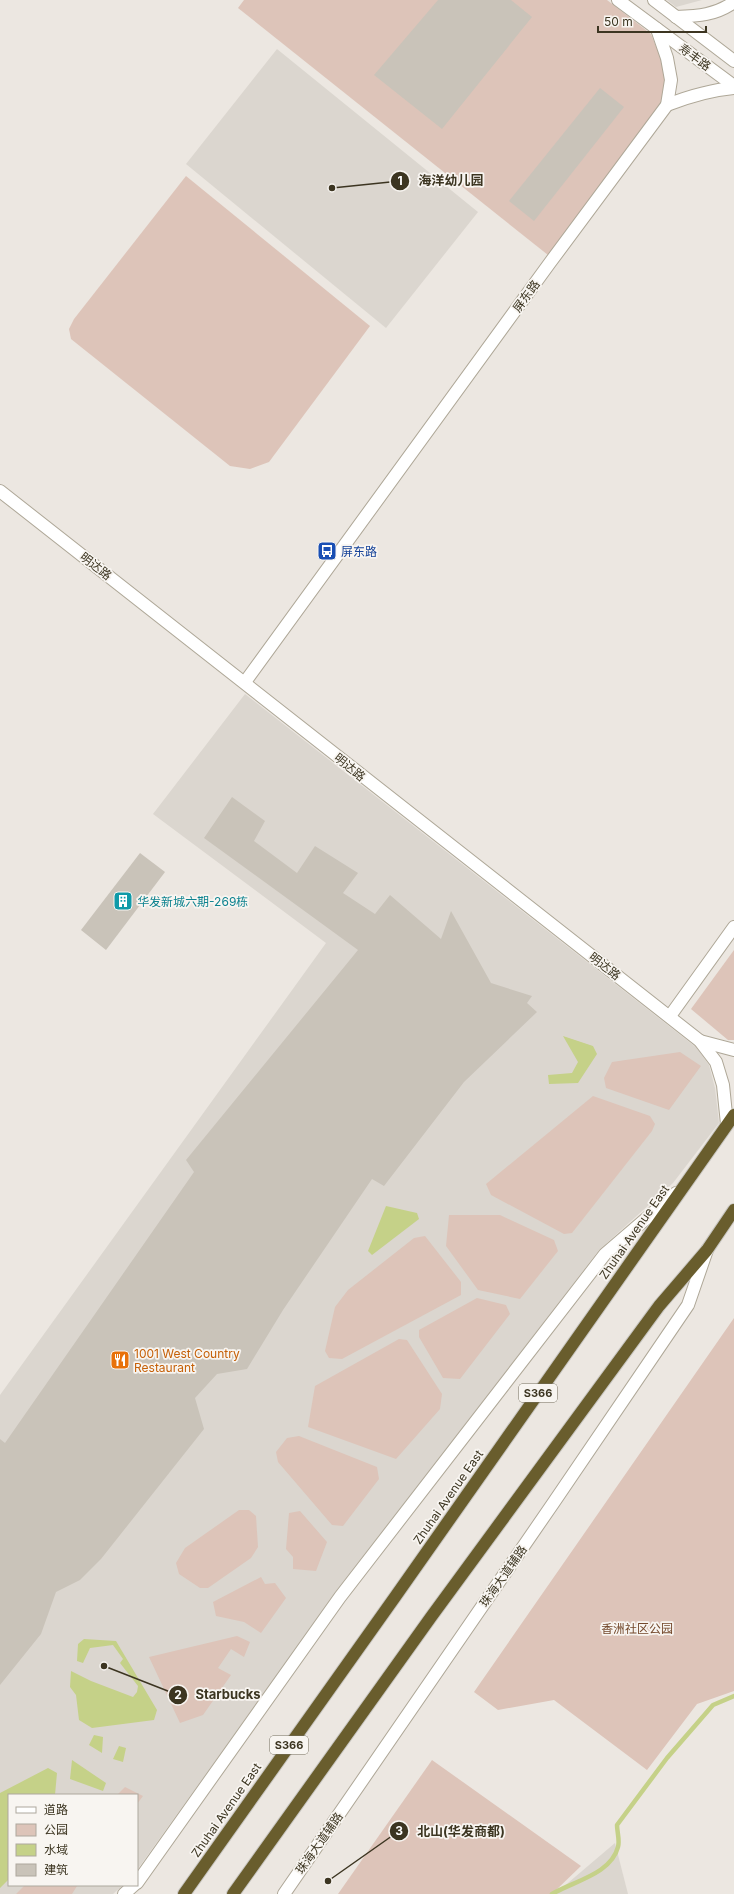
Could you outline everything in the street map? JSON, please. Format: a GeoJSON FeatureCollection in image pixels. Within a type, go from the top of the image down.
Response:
{"type":"FeatureCollection","features":[{"type":"Feature","properties":{"kind":"highway","name":"Zhuhai Avenue East"},"geometry":{"type":"LineString","coordinates":[[184,1894],[731,1119]]}},
{"type":"Feature","properties":{"kind":"highway"},"geometry":{"type":"LineString","coordinates":[[233,1894],[431,1617],[654,1312],[707,1250],[734,1210]]}},
{"type":"Feature","properties":{"kind":"street","name":"寿丰路"},"geometry":{"type":"LineString","coordinates":[[618,0],[734,87]]}},
{"type":"Feature","properties":{"kind":"street","name":"寿丰路"},"geometry":{"type":"LineString","coordinates":[[654,0],[734,61]]}},
{"type":"Feature","properties":{"kind":"street"},"geometry":{"type":"LineString","coordinates":[[676,17],[699,16],[719,12],[734,2]]}},
{"type":"Feature","properties":{"kind":"street","name":"屏东路"},"geometry":{"type":"LineString","coordinates":[[245,682],[549,264],[667,105],[671,80],[667,58],[657,29]]}},
{"type":"Feature","properties":{"kind":"street"},"geometry":{"type":"LineString","coordinates":[[667,105],[688,96],[712,90],[734,87]]}},
{"type":"Feature","properties":{"kind":"street","name":"明达路"},"geometry":{"type":"LineString","coordinates":[[0,491],[700,1041],[716,1062],[731,1119]]}},
{"type":"Feature","properties":{"kind":"street"},"geometry":{"type":"LineString","coordinates":[[670,1016],[734,927]]}},
{"type":"Feature","properties":{"kind":"street","name":"明达路"},"geometry":{"type":"LineString","coordinates":[[700,1041],[734,1050]]}},
{"type":"Feature","properties":{"kind":"street"},"geometry":{"type":"LineString","coordinates":[[138,1882],[340,1597],[605,1254],[682,1189]]}},
{"type":"Feature","properties":{"kind":"street","name":"珠海大道辅路"},"geometry":{"type":"LineString","coordinates":[[284,1894],[545,1516],[688,1304],[707,1250]]}},
{"type":"Feature","properties":{"kind":"street"},"geometry":{"type":"LineString","coordinates":[[124,1894],[133,1886]]}},
{"type":"Feature","properties":{"kind":"shaded area"},"geometry":{"type":"Polygon","coordinates":[[[667,0],[702,0],[676,7],[667,0]]]}},
{"type":"Feature","properties":{"kind":"shaded area"},"geometry":{"type":"Polygon","coordinates":[[[277,49],[478,212],[386,328],[186,164],[277,49]]]}},
{"type":"Feature","properties":{"kind":"shaded area"},"geometry":{"type":"Polygon","coordinates":[[[245,694],[697,1048],[709,1065],[715,1088],[719,1123],[673,1183],[599,1250],[340,1587],[138,1869],[138,1794],[8,1794],[8,1886],[122,1886],[113,1894],[0,1894],[0,1395],[326,943],[153,814],[245,694]]]}},
{"type":"Feature","properties":{"kind":"shaded area"},"geometry":{"type":"Polygon","coordinates":[[[615,1843],[628,1894],[555,1894],[615,1843]]]}},
{"type":"Feature","properties":{"kind":"green space"},"geometry":{"type":"Polygon","coordinates":[[[244,0],[607,0],[651,34],[661,59],[665,81],[661,103],[548,255],[238,8],[244,0]]]}},
{"type":"Feature","properties":{"kind":"green space"},"geometry":{"type":"Polygon","coordinates":[[[186,176],[370,326],[269,462],[250,469],[230,466],[71,339],[69,329],[74,319],[186,176]]]}},
{"type":"Feature","properties":{"kind":"green space"},"geometry":{"type":"Polygon","coordinates":[[[734,950],[734,1040],[728,1040],[691,1009],[734,950]]]}},
{"type":"Feature","properties":{"kind":"green space"},"geometry":{"type":"Polygon","coordinates":[[[680,1052],[701,1066],[669,1110],[606,1088],[604,1078],[612,1062],[680,1052]]]}},
{"type":"Feature","properties":{"kind":"green space"},"geometry":{"type":"Polygon","coordinates":[[[593,1096],[650,1116],[655,1124],[652,1131],[572,1233],[564,1234],[491,1195],[486,1184],[593,1096]]]}},
{"type":"Feature","properties":{"kind":"green space"},"geometry":{"type":"Polygon","coordinates":[[[449,1215],[500,1215],[554,1240],[558,1251],[520,1299],[478,1290],[446,1246],[449,1215]]]}},
{"type":"Feature","properties":{"kind":"green space"},"geometry":{"type":"Polygon","coordinates":[[[425,1236],[461,1282],[461,1295],[342,1359],[329,1358],[325,1351],[335,1307],[348,1290],[414,1238],[425,1236]]]}},
{"type":"Feature","properties":{"kind":"green space"},"geometry":{"type":"Polygon","coordinates":[[[477,1298],[506,1305],[510,1314],[460,1379],[443,1378],[419,1337],[419,1330],[477,1298]]]}},
{"type":"Feature","properties":{"kind":"green space","name":"香洲社区公园"},"geometry":{"type":"Polygon","coordinates":[[[734,1318],[734,1691],[697,1704],[647,1770],[554,1700],[498,1710],[474,1692],[734,1318]]]}},
{"type":"Feature","properties":{"kind":"green space"},"geometry":{"type":"Polygon","coordinates":[[[399,1339],[407,1340],[442,1394],[440,1409],[396,1459],[308,1427],[315,1386],[399,1339]]]}},
{"type":"Feature","properties":{"kind":"green space"},"geometry":{"type":"Polygon","coordinates":[[[299,1436],[377,1467],[379,1479],[343,1526],[332,1525],[278,1462],[276,1452],[287,1438],[299,1436]]]}},
{"type":"Feature","properties":{"kind":"green space"},"geometry":{"type":"Polygon","coordinates":[[[239,1510],[249,1510],[256,1516],[258,1547],[251,1558],[208,1588],[200,1588],[179,1574],[176,1563],[185,1548],[239,1510]]]}},
{"type":"Feature","properties":{"kind":"green space"},"geometry":{"type":"Polygon","coordinates":[[[300,1511],[327,1542],[316,1571],[293,1569],[293,1557],[286,1549],[289,1513],[300,1511]]]}},
{"type":"Feature","properties":{"kind":"green space"},"geometry":{"type":"Polygon","coordinates":[[[261,1577],[265,1584],[275,1583],[286,1598],[261,1633],[244,1622],[216,1616],[213,1602],[261,1577]]]}},
{"type":"Feature","properties":{"kind":"green space"},"geometry":{"type":"Polygon","coordinates":[[[237,1636],[250,1642],[244,1657],[231,1649],[218,1668],[231,1675],[203,1715],[180,1723],[149,1657],[237,1636]]]}},
{"type":"Feature","properties":{"kind":"green space"},"geometry":{"type":"Polygon","coordinates":[[[432,1760],[581,1866],[552,1894],[338,1894],[432,1760]]]}},
{"type":"Feature","properties":{"kind":"green space"},"geometry":{"type":"Polygon","coordinates":[[[125,1787],[143,1796],[138,1803],[138,1794],[118,1794],[125,1787]]]}},
{"type":"Feature","properties":{"kind":"green space"},"geometry":{"type":"Polygon","coordinates":[[[24,1886],[77,1886],[72,1894],[16,1894],[24,1886]]]}},
{"type":"Feature","properties":{"kind":"water"},"geometry":{"type":"Polygon","coordinates":[[[563,1036],[593,1046],[597,1054],[578,1083],[549,1084],[548,1075],[572,1073],[578,1062],[563,1036]]]}},
{"type":"Feature","properties":{"kind":"water"},"geometry":{"type":"Polygon","coordinates":[[[386,1206],[417,1213],[419,1219],[372,1255],[368,1251],[386,1206]]]}},
{"type":"Feature","properties":{"kind":"water"},"geometry":{"type":"Polygon","coordinates":[[[84,1639],[116,1641],[157,1710],[154,1720],[92,1728],[79,1720],[76,1695],[70,1687],[71,1671],[91,1681],[133,1697],[137,1692],[138,1686],[120,1663],[123,1659],[113,1645],[90,1648],[83,1663],[77,1661],[78,1644],[84,1639]]]}},
{"type":"Feature","properties":{"kind":"water"},"geometry":{"type":"Polygon","coordinates":[[[94,1735],[103,1737],[102,1753],[89,1745],[94,1735]]]}},
{"type":"Feature","properties":{"kind":"water"},"geometry":{"type":"Polygon","coordinates":[[[119,1746],[126,1748],[123,1762],[113,1759],[119,1746]]]}},
{"type":"Feature","properties":{"kind":"water"},"geometry":{"type":"Polygon","coordinates":[[[72,1760],[106,1783],[103,1791],[70,1779],[72,1760]]]}},
{"type":"Feature","properties":{"kind":"water"},"geometry":{"type":"Polygon","coordinates":[[[48,1768],[57,1773],[55,1794],[8,1794],[8,1880],[0,1888],[0,1793],[48,1768]]]}},
{"type":"Feature","properties":{"kind":"building"},"geometry":{"type":"Polygon","coordinates":[[[438,0],[511,0],[532,17],[442,129],[374,75],[438,0]]]}},
{"type":"Feature","properties":{"kind":"building"},"geometry":{"type":"Polygon","coordinates":[[[600,88],[624,107],[534,221],[509,201],[600,88]]]}},
{"type":"Feature","properties":{"kind":"building"},"geometry":{"type":"Polygon","coordinates":[[[232,797],[265,821],[254,841],[297,873],[315,846],[358,873],[343,893],[375,914],[390,895],[441,939],[451,911],[491,983],[532,996],[527,1003],[537,1012],[464,1082],[384,1186],[372,1179],[283,1310],[247,1369],[217,1374],[195,1398],[204,1429],[101,1559],[80,1580],[56,1592],[41,1634],[0,1685],[0,1439],[5,1443],[194,1172],[186,1160],[358,950],[204,838],[232,797]]]}},
{"type":"Feature","properties":{"kind":"building","name":"华发新城六期-269栋"},"geometry":{"type":"Polygon","coordinates":[[[140,853],[165,872],[106,950],[81,930],[140,853]]]}},
{"type":"Feature","properties":{"kind":"waterway"},"geometry":{"type":"LineString","coordinates":[[552,1894],[591,1876],[608,1864],[614,1856],[619,1844],[617,1825],[667,1758],[713,1705],[734,1696]]}},
{"type":"Feature","properties":{"kind":"place","name":"海洋幼儿园"},"geometry":{"type":"Point","coordinates":[332,188]}},
{"type":"Feature","properties":{"kind":"place","name":"屏东路"},"geometry":{"type":"Point","coordinates":[327,551]}},
{"type":"Feature","properties":{"kind":"place","name":"华发新城六期-269栋"},"geometry":{"type":"Point","coordinates":[123,901]}},
{"type":"Feature","properties":{"kind":"place","name":"1001 West Country Restaurant"},"geometry":{"type":"Point","coordinates":[120,1360]}},
{"type":"Feature","properties":{"kind":"place","name":"Starbucks"},"geometry":{"type":"Point","coordinates":[104,1666]}},
{"type":"Feature","properties":{"kind":"place","name":"北山(华发商都)"},"geometry":{"type":"Point","coordinates":[328,1881]}}]}
